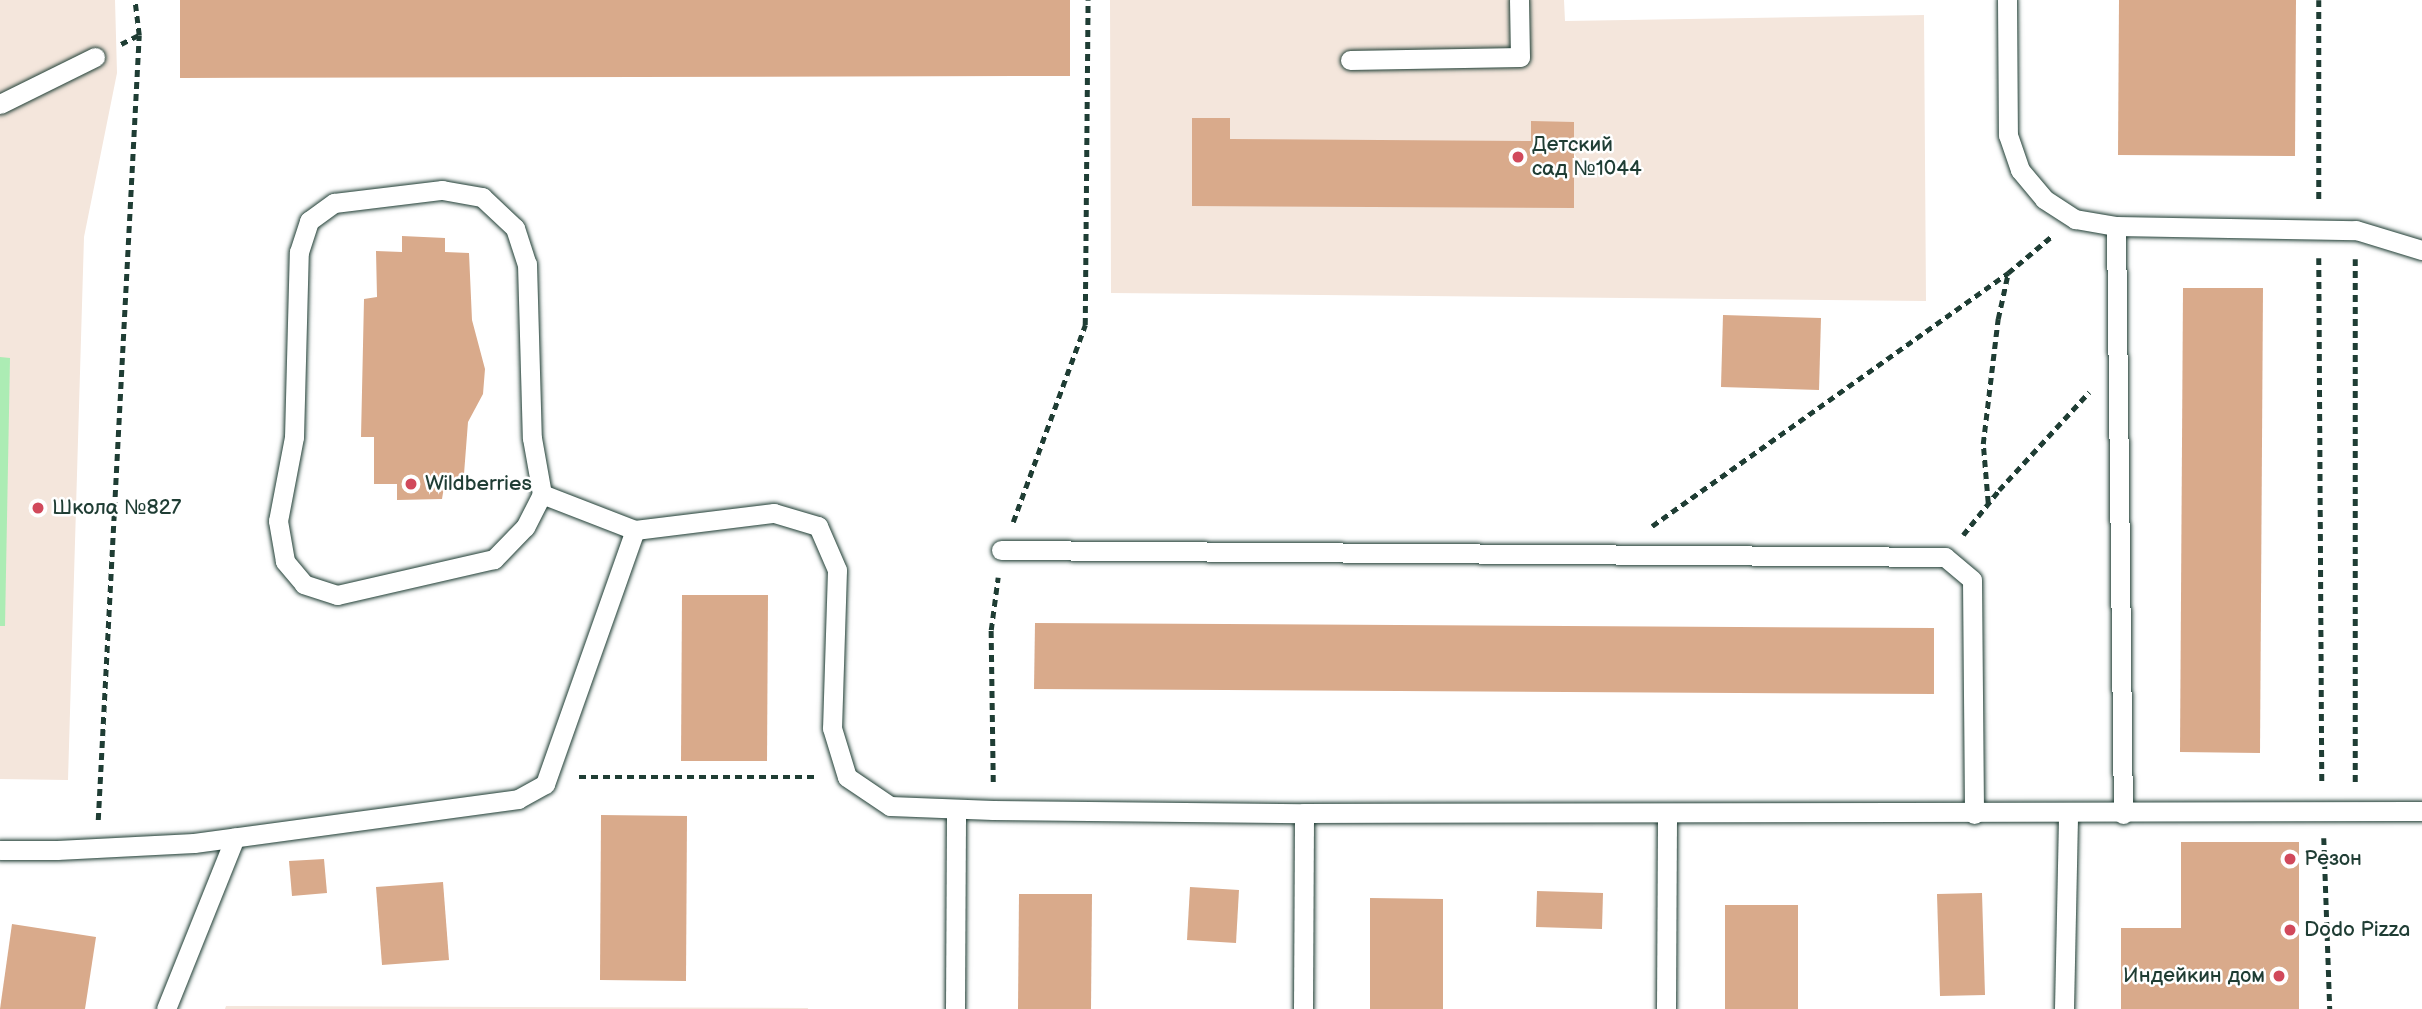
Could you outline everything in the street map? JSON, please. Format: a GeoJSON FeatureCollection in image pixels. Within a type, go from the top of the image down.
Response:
{"type":"FeatureCollection","features":[{"type":"Feature","properties":{"kind":"lane"},"geometry":{"type":"LineString","coordinates":[[1350,60],[1520,57],[1519,0]]}},
{"type":"Feature","properties":{"kind":"lane"},"geometry":{"type":"LineString","coordinates":[[2007,0],[2008,135],[2020,170],[2044,198],[2075,219],[2116,226],[2356,230],[2422,250]]}},
{"type":"Feature","properties":{"kind":"lane"},"geometry":{"type":"LineString","coordinates":[[0,104],[95,57]]}},
{"type":"Feature","properties":{"kind":"lane"},"geometry":{"type":"LineString","coordinates":[[442,190],[482,198],[515,228],[527,264],[532,438],[542,494],[525,527],[494,559],[338,595],[304,584],[285,561],[278,521],[294,437],[299,252],[309,221],[334,203],[442,190]]}},
{"type":"Feature","properties":{"kind":"lane"},"geometry":{"type":"LineString","coordinates":[[2116,226],[2115,364],[2123,814]]}},
{"type":"Feature","properties":{"kind":"lane"},"geometry":{"type":"LineString","coordinates":[[542,494],[635,530],[774,513],[818,526],[837,570],[832,728],[847,777],[890,806],[956,810],[1304,813],[2123,814],[2422,811]]}},
{"type":"Feature","properties":{"kind":"lane"},"geometry":{"type":"LineString","coordinates":[[0,849],[97,848],[235,837],[518,799],[545,783],[635,530]]}},
{"type":"Feature","properties":{"kind":"lane"},"geometry":{"type":"LineString","coordinates":[[1002,550],[1945,557],[1972,580],[1974,814]]}},
{"type":"Feature","properties":{"kind":"lane"},"geometry":{"type":"LineString","coordinates":[[955,1009],[956,810]]}},
{"type":"Feature","properties":{"kind":"lane"},"geometry":{"type":"LineString","coordinates":[[1303,1009],[1304,813]]}},
{"type":"Feature","properties":{"kind":"lane"},"geometry":{"type":"LineString","coordinates":[[1666,1009],[1667,814]]}},
{"type":"Feature","properties":{"kind":"lane"},"geometry":{"type":"LineString","coordinates":[[2064,1009],[2067,814]]}},
{"type":"Feature","properties":{"kind":"lane"},"geometry":{"type":"LineString","coordinates":[[166,1009],[235,837]]}},
{"type":"Feature","properties":{"kind":"path"},"geometry":{"type":"LineString","coordinates":[[97,848],[139,35],[135,0]]}},
{"type":"Feature","properties":{"kind":"path"},"geometry":{"type":"LineString","coordinates":[[993,810],[991,630],[1002,550],[1085,325],[1088,0]]}},
{"type":"Feature","properties":{"kind":"path"},"geometry":{"type":"LineString","coordinates":[[2319,0],[2323,812],[2330,1009]]}},
{"type":"Feature","properties":{"kind":"path"},"geometry":{"type":"LineString","coordinates":[[1612,555],[2008,273],[2075,219]]}},
{"type":"Feature","properties":{"kind":"path"},"geometry":{"type":"LineString","coordinates":[[2355,812],[2353,507],[2356,230]]}},
{"type":"Feature","properties":{"kind":"path"},"geometry":{"type":"LineString","coordinates":[[1988,503],[1983,444],[1998,319],[2008,273]]}},
{"type":"Feature","properties":{"kind":"path"},"geometry":{"type":"LineString","coordinates":[[1945,557],[1988,503],[2115,364]]}},
{"type":"Feature","properties":{"kind":"path"},"geometry":{"type":"LineString","coordinates":[[545,783],[586,775],[847,777]]}},
{"type":"Feature","properties":{"kind":"shaded area","name":"Школа №827"},"geometry":{"type":"Polygon","coordinates":[[[0,0],[115,0],[117,73],[84,237],[68,780],[0,779],[0,0]]]}},
{"type":"Feature","properties":{"kind":"shaded area","name":"Детский сад №1044"},"geometry":{"type":"Polygon","coordinates":[[[1110,0],[1564,0],[1565,21],[1924,15],[1926,301],[1111,293],[1110,0]]]}},
{"type":"Feature","properties":{"kind":"shaded area"},"geometry":{"type":"Polygon","coordinates":[[[226,1006],[808,1008],[808,1009],[225,1009],[226,1006]]]}},
{"type":"Feature","properties":{"kind":"green space"},"geometry":{"type":"Polygon","coordinates":[[[0,357],[10,358],[5,626],[0,626],[0,357]]]}},
{"type":"Feature","properties":{"kind":"building"},"geometry":{"type":"Polygon","coordinates":[[[180,0],[1070,0],[1070,76],[180,78],[180,0]]]}},
{"type":"Feature","properties":{"kind":"building"},"geometry":{"type":"Polygon","coordinates":[[[2119,0],[2296,0],[2295,156],[2118,155],[2119,0]]]}},
{"type":"Feature","properties":{"kind":"building"},"geometry":{"type":"Polygon","coordinates":[[[1192,118],[1230,118],[1230,139],[1531,141],[1531,121],[1574,122],[1574,208],[1192,206],[1192,118]]]}},
{"type":"Feature","properties":{"kind":"building"},"geometry":{"type":"Polygon","coordinates":[[[402,236],[445,238],[445,252],[469,253],[472,320],[485,369],[483,394],[468,422],[463,487],[444,487],[442,499],[397,500],[397,484],[374,484],[374,437],[361,437],[364,299],[377,297],[376,251],[402,252],[402,236]]]}},
{"type":"Feature","properties":{"kind":"building"},"geometry":{"type":"Polygon","coordinates":[[[2183,288],[2263,288],[2260,753],[2180,752],[2183,288]]]}},
{"type":"Feature","properties":{"kind":"building"},"geometry":{"type":"Polygon","coordinates":[[[1723,315],[1821,318],[1819,390],[1721,387],[1723,315]]]}},
{"type":"Feature","properties":{"kind":"building"},"geometry":{"type":"Polygon","coordinates":[[[682,595],[768,595],[767,761],[681,761],[682,595]]]}},
{"type":"Feature","properties":{"kind":"building"},"geometry":{"type":"Polygon","coordinates":[[[1035,623],[1934,628],[1934,694],[1034,689],[1035,623]]]}},
{"type":"Feature","properties":{"kind":"building"},"geometry":{"type":"Polygon","coordinates":[[[601,815],[687,816],[686,981],[600,980],[601,815]]]}},
{"type":"Feature","properties":{"kind":"building"},"geometry":{"type":"Polygon","coordinates":[[[2181,842],[2299,842],[2299,1009],[2121,1009],[2121,928],[2181,928],[2181,842]]]}},
{"type":"Feature","properties":{"kind":"building"},"geometry":{"type":"Polygon","coordinates":[[[324,859],[327,893],[292,896],[289,861],[324,859]]]}},
{"type":"Feature","properties":{"kind":"building"},"geometry":{"type":"Polygon","coordinates":[[[443,882],[449,960],[382,965],[376,887],[443,882]]]}},
{"type":"Feature","properties":{"kind":"building"},"geometry":{"type":"Polygon","coordinates":[[[1190,887],[1239,890],[1236,943],[1187,940],[1190,887]]]}},
{"type":"Feature","properties":{"kind":"building"},"geometry":{"type":"Polygon","coordinates":[[[1537,891],[1603,893],[1602,929],[1536,927],[1537,891]]]}},
{"type":"Feature","properties":{"kind":"building"},"geometry":{"type":"Polygon","coordinates":[[[1982,893],[1985,995],[1940,996],[1937,894],[1982,893]]]}},
{"type":"Feature","properties":{"kind":"building"},"geometry":{"type":"Polygon","coordinates":[[[1019,894],[1092,894],[1091,1009],[1018,1009],[1019,894]]]}},
{"type":"Feature","properties":{"kind":"building"},"geometry":{"type":"Polygon","coordinates":[[[1370,898],[1443,899],[1443,1009],[1370,1009],[1370,898]]]}},
{"type":"Feature","properties":{"kind":"building"},"geometry":{"type":"Polygon","coordinates":[[[1725,905],[1798,905],[1798,1009],[1725,1009],[1725,905]]]}},
{"type":"Feature","properties":{"kind":"building"},"geometry":{"type":"Polygon","coordinates":[[[12,924],[96,937],[85,1009],[0,1009],[12,924]]]}},
{"type":"Feature","properties":{"kind":"place","name":"Детский сад №1044"},"geometry":{"type":"Point","coordinates":[1518,157]}},
{"type":"Feature","properties":{"kind":"place","name":"Wildberries"},"geometry":{"type":"Point","coordinates":[411,484]}},
{"type":"Feature","properties":{"kind":"place","name":"Школа №827"},"geometry":{"type":"Point","coordinates":[38,508]}},
{"type":"Feature","properties":{"kind":"place","name":"Резон"},"geometry":{"type":"Point","coordinates":[2290,859]}},
{"type":"Feature","properties":{"kind":"place","name":"Dodo Pizza"},"geometry":{"type":"Point","coordinates":[2290,930]}},
{"type":"Feature","properties":{"kind":"place","name":"Индейкин дом"},"geometry":{"type":"Point","coordinates":[2279,976]}}]}
